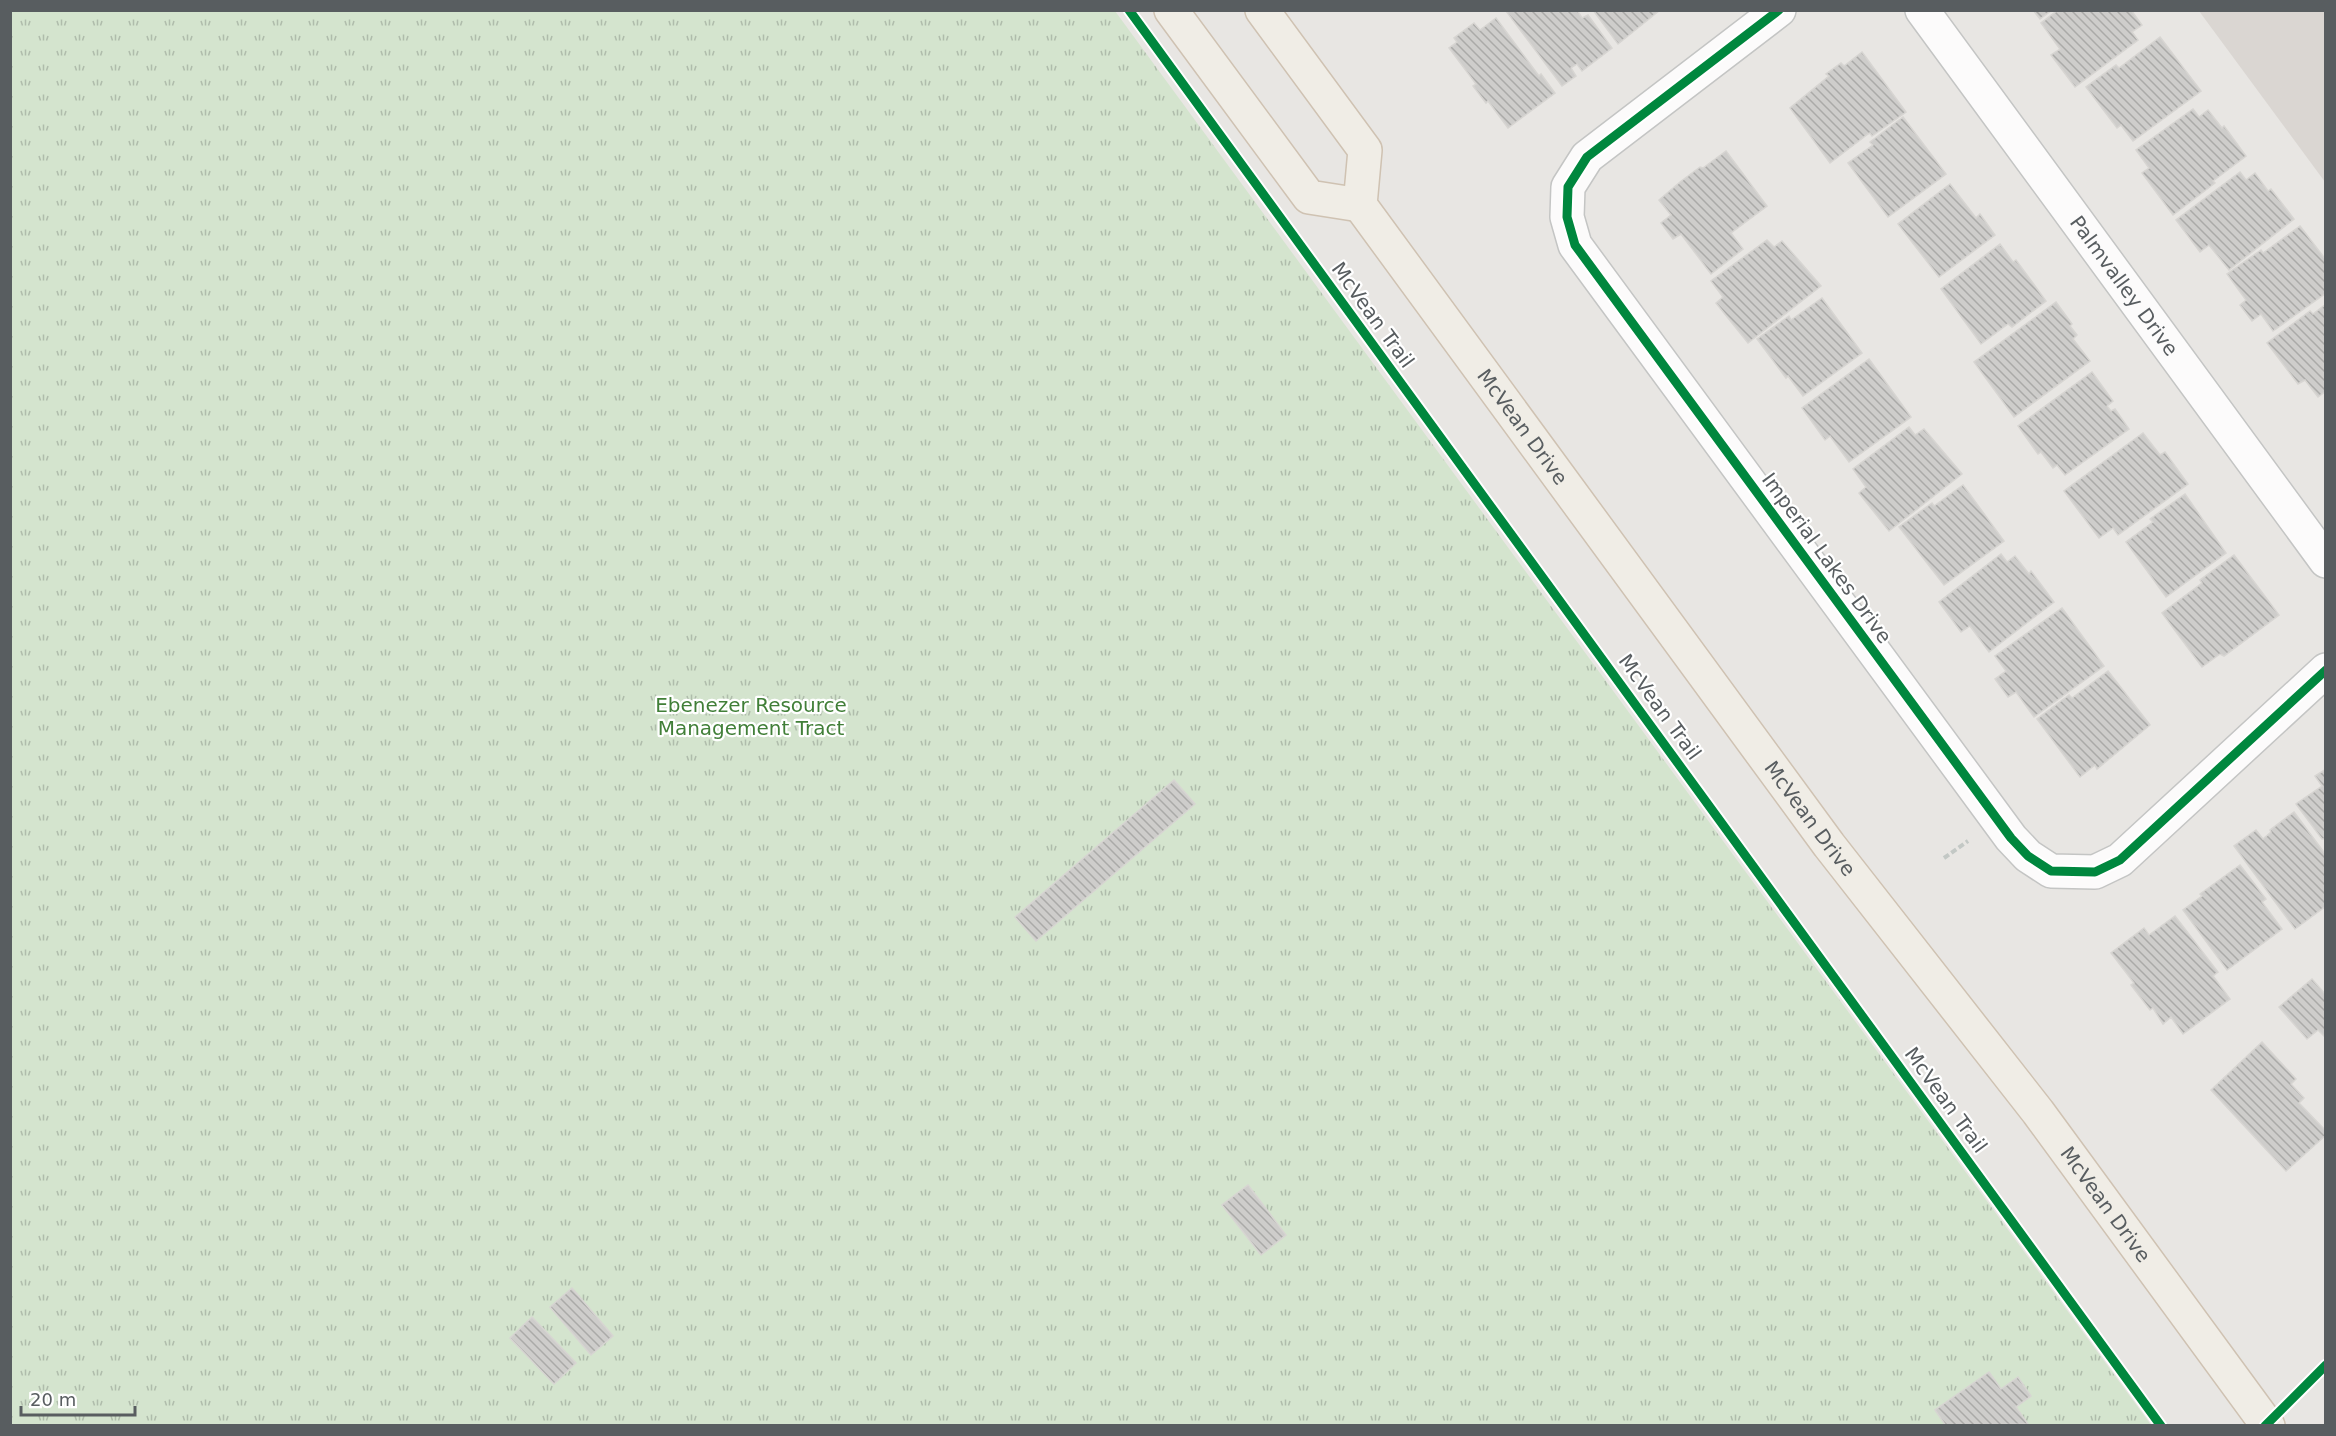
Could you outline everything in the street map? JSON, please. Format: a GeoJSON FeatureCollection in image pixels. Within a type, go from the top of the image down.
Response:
{"type":"FeatureCollection","features":[{"type":"Feature","properties":{"kind":"main road"},"geometry":{"type":"LineString","coordinates":[[1172,10],[1309,196],[1360,205],[1365,150],[1262,10]]}},
{"type":"Feature","properties":{"kind":"main road","name":"McVean Drive"},"geometry":{"type":"LineString","coordinates":[[1360,205],[1829,845],[2038,1112],[2268,1425]]}},
{"type":"Feature","properties":{"kind":"street","name":"Imperial Lakes Drive"},"geometry":{"type":"LineString","coordinates":[[1779,10],[1587,157],[1568,187],[1567,217],[1575,245],[2012,838],[2028,856],[2051,871],[2095,872],[2120,860],[2325,670]]}},
{"type":"Feature","properties":{"kind":"street","name":"Palmvalley Drive"},"geometry":{"type":"LineString","coordinates":[[1922,10],[2325,561]]}},
{"type":"Feature","properties":{"kind":"path"},"geometry":{"type":"LineString","coordinates":[[1944,858],[1969,840]]}},
{"type":"Feature","properties":{"kind":"shaded area"},"geometry":{"type":"Polygon","coordinates":[[[2199,11],[2325,11],[2325,182],[2199,11]]]}},
{"type":"Feature","properties":{"kind":"green space","name":"Ebenezer Resource Management Tract"},"geometry":{"type":"Polygon","coordinates":[[[10,11],[1115,11],[2151,1425],[11,1425],[10,11]]]}},
{"type":"Feature","properties":{"kind":"building"},"geometry":{"type":"Polygon","coordinates":[[[1577,10],[1582,18],[1588,15],[1612,48],[1582,71],[1577,64],[1571,68],[1576,76],[1562,86],[1506,11],[1577,10]]]}},
{"type":"Feature","properties":{"kind":"building"},"geometry":{"type":"Polygon","coordinates":[[[1593,10],[1660,10],[1618,44],[1593,10]]]}},
{"type":"Feature","properties":{"kind":"building"},"geometry":{"type":"Polygon","coordinates":[[[2033,10],[2052,10],[2040,19],[2033,10]]]}},
{"type":"Feature","properties":{"kind":"building"},"geometry":{"type":"Polygon","coordinates":[[[2058,10],[2131,10],[2142,25],[2132,32],[2138,40],[2075,87],[2051,55],[2060,49],[2041,23],[2058,10]]]}},
{"type":"Feature","properties":{"kind":"building"},"geometry":{"type":"Polygon","coordinates":[[[1496,18],[1539,76],[1541,74],[1555,93],[1508,128],[1488,101],[1486,103],[1473,86],[1476,84],[1449,48],[1457,42],[1454,38],[1474,23],[1480,30],[1496,18]]]}},
{"type":"Feature","properties":{"kind":"building"},"geometry":{"type":"Polygon","coordinates":[[[2160,37],[2201,91],[2133,141],[2121,125],[2117,128],[2086,87],[2116,65],[2119,68],[2160,37]]]}},
{"type":"Feature","properties":{"kind":"building"},"geometry":{"type":"Polygon","coordinates":[[[1862,52],[1906,112],[1872,136],[1868,134],[1830,163],[1790,108],[1829,76],[1826,74],[1841,63],[1844,66],[1862,52]]]}},
{"type":"Feature","properties":{"kind":"building"},"geometry":{"type":"Polygon","coordinates":[[[2193,109],[2199,117],[2208,110],[2222,128],[2224,126],[2246,156],[2173,215],[2142,173],[2149,168],[2136,150],[2193,109]]]}},
{"type":"Feature","properties":{"kind":"building"},"geometry":{"type":"Polygon","coordinates":[[[1903,117],[1946,174],[1888,217],[1848,163],[1873,145],[1870,142],[1903,117]]]}},
{"type":"Feature","properties":{"kind":"building"},"geometry":{"type":"Polygon","coordinates":[[[1726,151],[1767,206],[1731,233],[1743,249],[1711,274],[1681,234],[1673,239],[1661,223],[1671,215],[1659,200],[1700,167],[1703,168],[1726,151]]]}},
{"type":"Feature","properties":{"kind":"building"},"geometry":{"type":"Polygon","coordinates":[[[2240,172],[2246,180],[2255,173],[2268,191],[2271,189],[2294,219],[2229,270],[2209,245],[2200,252],[2176,220],[2240,172]]]}},
{"type":"Feature","properties":{"kind":"building"},"geometry":{"type":"Polygon","coordinates":[[[1950,184],[1976,218],[1980,214],[1995,235],[1939,277],[1898,224],[1950,184]]]}},
{"type":"Feature","properties":{"kind":"building"},"geometry":{"type":"Polygon","coordinates":[[[2300,226],[2326,260],[2326,293],[2273,331],[2261,314],[2252,321],[2240,305],[2246,300],[2227,274],[2261,250],[2263,253],[2300,226]]]}},
{"type":"Feature","properties":{"kind":"building"},"geometry":{"type":"Polygon","coordinates":[[[1767,240],[1774,247],[1782,241],[1821,286],[1748,343],[1716,303],[1723,297],[1711,281],[1767,240]]]}},
{"type":"Feature","properties":{"kind":"building"},"geometry":{"type":"Polygon","coordinates":[[[2000,244],[2013,262],[2016,260],[2046,301],[2012,327],[2008,324],[1981,344],[1941,289],[2000,244]]]}},
{"type":"Feature","properties":{"kind":"building"},"geometry":{"type":"Polygon","coordinates":[[[1822,298],[1862,353],[1803,396],[1788,376],[1786,378],[1757,339],[1789,316],[1791,320],[1822,298]]]}},
{"type":"Feature","properties":{"kind":"building"},"geometry":{"type":"Polygon","coordinates":[[[2056,302],[2072,324],[2070,326],[2077,335],[2073,339],[2090,361],[2014,417],[1974,362],[2056,302]]]}},
{"type":"Feature","properties":{"kind":"building"},"geometry":{"type":"Polygon","coordinates":[[[2326,304],[2326,391],[2318,397],[2305,380],[2298,384],[2267,343],[2310,311],[2313,314],[2326,304]]]}},
{"type":"Feature","properties":{"kind":"building"},"geometry":{"type":"Polygon","coordinates":[[[1869,359],[1911,417],[1849,462],[1830,436],[1825,440],[1802,408],[1869,359]]]}},
{"type":"Feature","properties":{"kind":"building"},"geometry":{"type":"Polygon","coordinates":[[[2092,372],[2113,401],[2107,406],[2111,411],[2115,409],[2129,429],[2065,475],[2057,465],[2053,468],[2041,452],[2038,454],[2018,426],[2092,372]]]}},
{"type":"Feature","properties":{"kind":"building"},"geometry":{"type":"Polygon","coordinates":[[[1909,427],[1915,435],[1924,429],[1962,474],[1889,531],[1859,493],[1866,487],[1853,469],[1909,427]]]}},
{"type":"Feature","properties":{"kind":"building"},"geometry":{"type":"Polygon","coordinates":[[[2143,433],[2160,455],[2165,452],[2188,484],[2118,535],[2113,528],[2099,538],[2064,491],[2143,433]]]}},
{"type":"Feature","properties":{"kind":"building"},"geometry":{"type":"Polygon","coordinates":[[[1963,485],[2004,541],[1944,585],[1899,527],[1932,503],[1934,506],[1963,485]]]}},
{"type":"Feature","properties":{"kind":"building"},"geometry":{"type":"Polygon","coordinates":[[[2185,494],[2226,553],[2166,597],[2126,542],[2153,522],[2150,519],[2185,494]]]}},
{"type":"Feature","properties":{"kind":"building"},"geometry":{"type":"Polygon","coordinates":[[[2001,554],[2007,562],[2015,556],[2029,574],[2031,571],[2054,602],[1989,652],[1970,626],[1961,632],[1939,602],[2001,554]]]}},
{"type":"Feature","properties":{"kind":"building"},"geometry":{"type":"Polygon","coordinates":[[[2234,555],[2279,615],[2224,656],[2220,654],[2202,667],[2162,613],[2202,583],[2200,580],[2234,555]]]}},
{"type":"Feature","properties":{"kind":"building"},"geometry":{"type":"Polygon","coordinates":[[[2062,608],[2104,666],[2034,717],[2016,692],[2008,697],[1995,679],[2006,671],[1995,656],[2062,608]]]}},
{"type":"Feature","properties":{"kind":"building"},"geometry":{"type":"Polygon","coordinates":[[[2108,671],[2150,725],[2097,769],[2095,765],[2080,777],[2037,719],[2069,695],[2072,698],[2108,671]]]}},
{"type":"Feature","properties":{"kind":"building"},"geometry":{"type":"Polygon","coordinates":[[[2326,769],[2326,839],[2322,839],[2296,804],[2322,786],[2315,776],[2326,769]]]}},
{"type":"Feature","properties":{"kind":"building"},"geometry":{"type":"Polygon","coordinates":[[[1174,780],[1195,804],[1036,941],[1015,917],[1174,780]]]}},
{"type":"Feature","properties":{"kind":"building"},"geometry":{"type":"Polygon","coordinates":[[[2294,812],[2326,855],[2326,906],[2295,929],[2234,846],[2256,830],[2263,839],[2271,832],[2270,830],[2294,812]]]}},
{"type":"Feature","properties":{"kind":"building"},"geometry":{"type":"Polygon","coordinates":[[[2240,865],[2266,899],[2262,902],[2282,929],[2227,970],[2183,910],[2202,896],[2200,894],[2240,865]]]}},
{"type":"Feature","properties":{"kind":"building"},"geometry":{"type":"Polygon","coordinates":[[[2175,916],[2218,972],[2213,976],[2230,999],[2183,1034],[2171,1017],[2163,1024],[2153,1008],[2150,1010],[2131,985],[2134,983],[2111,953],[2144,928],[2149,935],[2175,916]]]}},
{"type":"Feature","properties":{"kind":"building"},"geometry":{"type":"Polygon","coordinates":[[[2312,979],[2326,995],[2326,1038],[2318,1030],[2307,1039],[2279,1007],[2312,979]]]}},
{"type":"Feature","properties":{"kind":"building"},"geometry":{"type":"Polygon","coordinates":[[[2262,1042],[2296,1079],[2291,1084],[2304,1098],[2299,1103],[2326,1131],[2326,1135],[2286,1171],[2211,1090],[2262,1042]]]}},
{"type":"Feature","properties":{"kind":"building"},"geometry":{"type":"Polygon","coordinates":[[[1248,1185],[1286,1235],[1261,1255],[1222,1205],[1248,1185]]]}},
{"type":"Feature","properties":{"kind":"building"},"geometry":{"type":"Polygon","coordinates":[[[572,1288],[613,1336],[591,1355],[550,1307],[572,1288]]]}},
{"type":"Feature","properties":{"kind":"building"},"geometry":{"type":"Polygon","coordinates":[[[532,1317],[576,1363],[554,1384],[510,1338],[532,1317]]]}},
{"type":"Feature","properties":{"kind":"building"},"geometry":{"type":"Polygon","coordinates":[[[1989,1372],[2001,1389],[2018,1377],[2031,1396],[2016,1407],[2028,1424],[1946,1426],[1935,1410],[1989,1372]]]}},
{"type":"Feature","properties":{"kind":"cycle path","name":"McVean Trail"},"geometry":{"type":"LineString","coordinates":[[1129,10],[2161,1426]]}},
{"type":"Feature","properties":{"kind":"cycle path"},"geometry":{"type":"LineString","coordinates":[[1779,10],[1587,157],[1568,187],[1567,217],[1575,245],[2011,838],[2028,856],[2051,871],[2095,872],[2120,860],[2326,670]]}},
{"type":"Feature","properties":{"kind":"cycle path"},"geometry":{"type":"LineString","coordinates":[[2265,1426],[2326,1365]]}}]}
